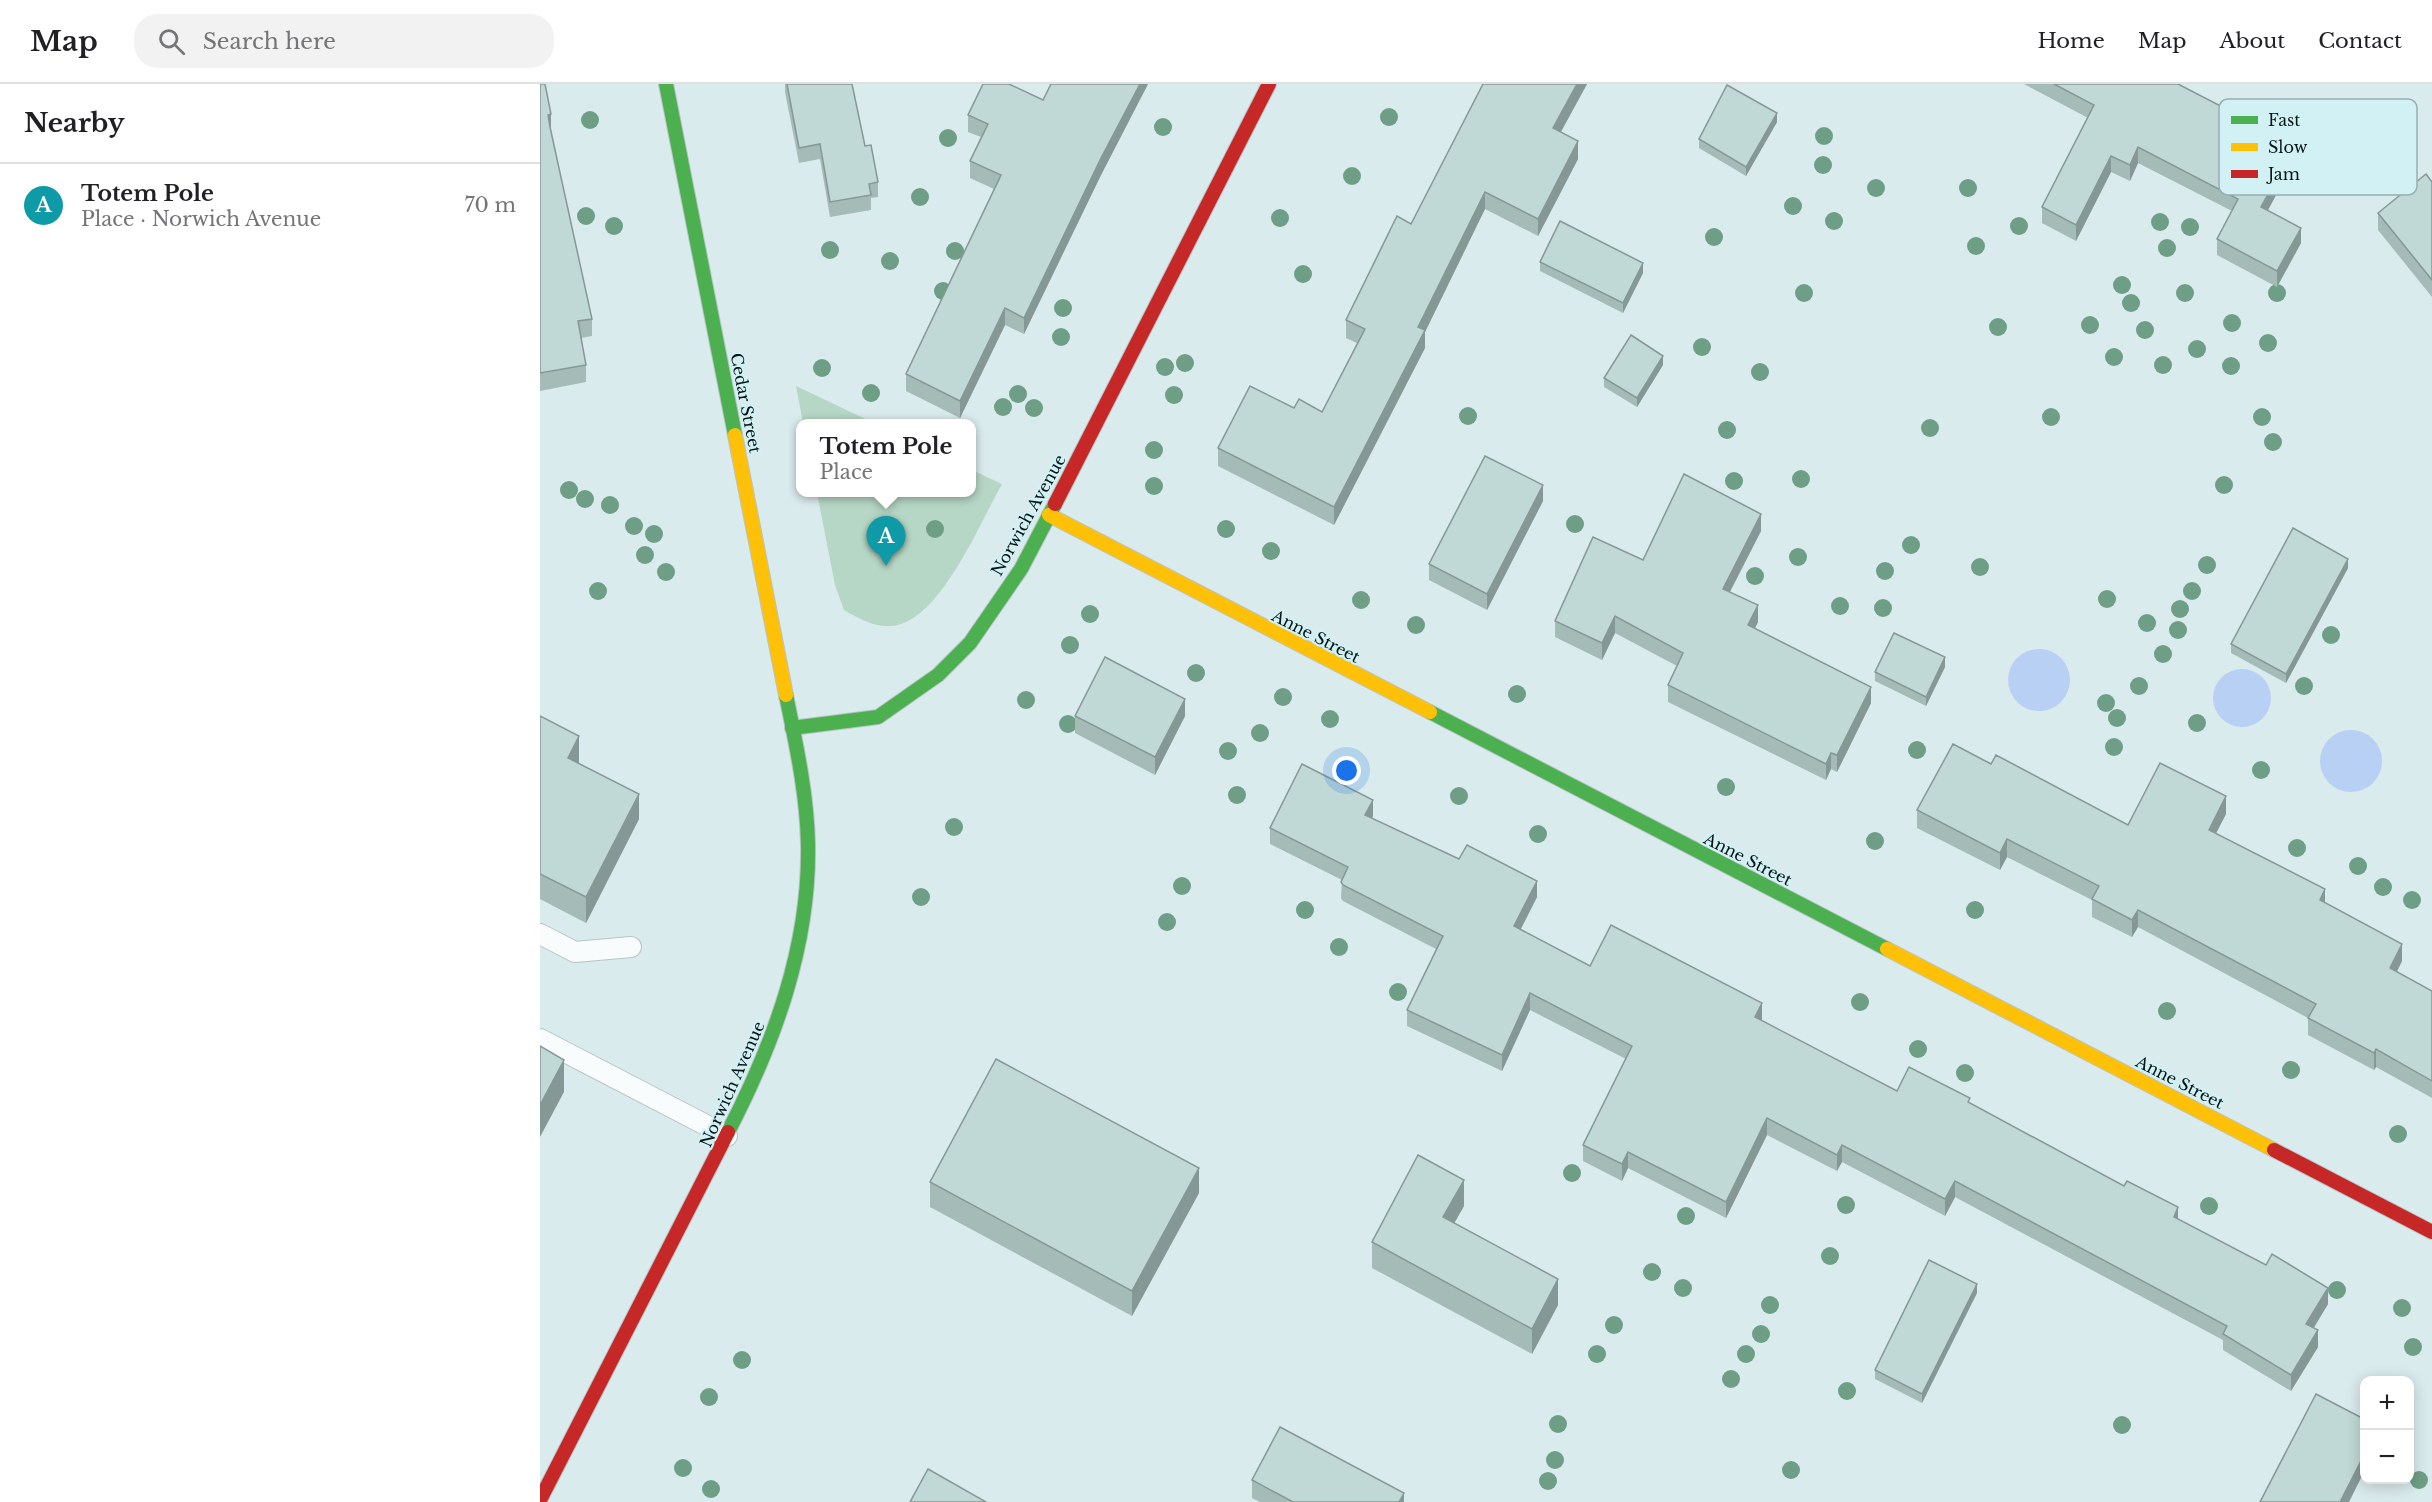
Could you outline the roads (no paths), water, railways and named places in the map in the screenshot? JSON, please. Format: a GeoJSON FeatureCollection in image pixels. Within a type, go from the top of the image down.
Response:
{"type":"FeatureCollection","features":[{"type":"Feature","properties":{"kind":"street","name":"Cedar Street"},"geometry":{"type":"LineString","coordinates":[[666,84],[792,728]]}},
{"type":"Feature","properties":{"kind":"street","name":"Norwich Avenue"},"geometry":{"type":"LineString","coordinates":[[540,1500],[546,1473],[727,1136],[757,1076],[780,1017],[798,954],[804,914],[808,844],[801,771],[792,728],[878,717],[938,675],[970,643],[1021,569],[1269,84]]}},
{"type":"Feature","properties":{"kind":"street","name":"Anne Street"},"geometry":{"type":"LineString","coordinates":[[1049,515],[2432,1232]]}},
{"type":"Feature","properties":{"kind":"lane"},"geometry":{"type":"LineString","coordinates":[[540,934],[575,952],[631,947]]}},
{"type":"Feature","properties":{"kind":"lane"},"geometry":{"type":"LineString","coordinates":[[540,1040],[727,1136]]}},
{"type":"Feature","properties":{"kind":"water"},"geometry":{"type":"Polygon","coordinates":[[[2033,649],[2045,649],[2061,658],[2068,668],[2070,680],[2068,692],[2061,702],[2045,711],[2033,711],[2022,706],[2013,697],[2008,686],[2008,674],[2013,663],[2022,654],[2033,649]]]}},
{"type":"Feature","properties":{"kind":"water"},"geometry":{"type":"Polygon","coordinates":[[[2242,669],[2258,674],[2266,682],[2271,698],[2266,714],[2258,722],[2242,727],[2226,722],[2218,714],[2213,698],[2218,682],[2226,674],[2242,669]]]}},
{"type":"Feature","properties":{"kind":"water"},"geometry":{"type":"Polygon","coordinates":[[[2345,730],[2357,730],[2373,739],[2380,749],[2382,761],[2380,773],[2373,783],[2357,792],[2345,792],[2334,787],[2325,778],[2320,767],[2320,755],[2325,744],[2334,735],[2345,730]]]}},
{"type":"Feature","properties":{"kind":"place","name":"Totem Pole"},"geometry":{"type":"Point","coordinates":[886,566]}}]}
